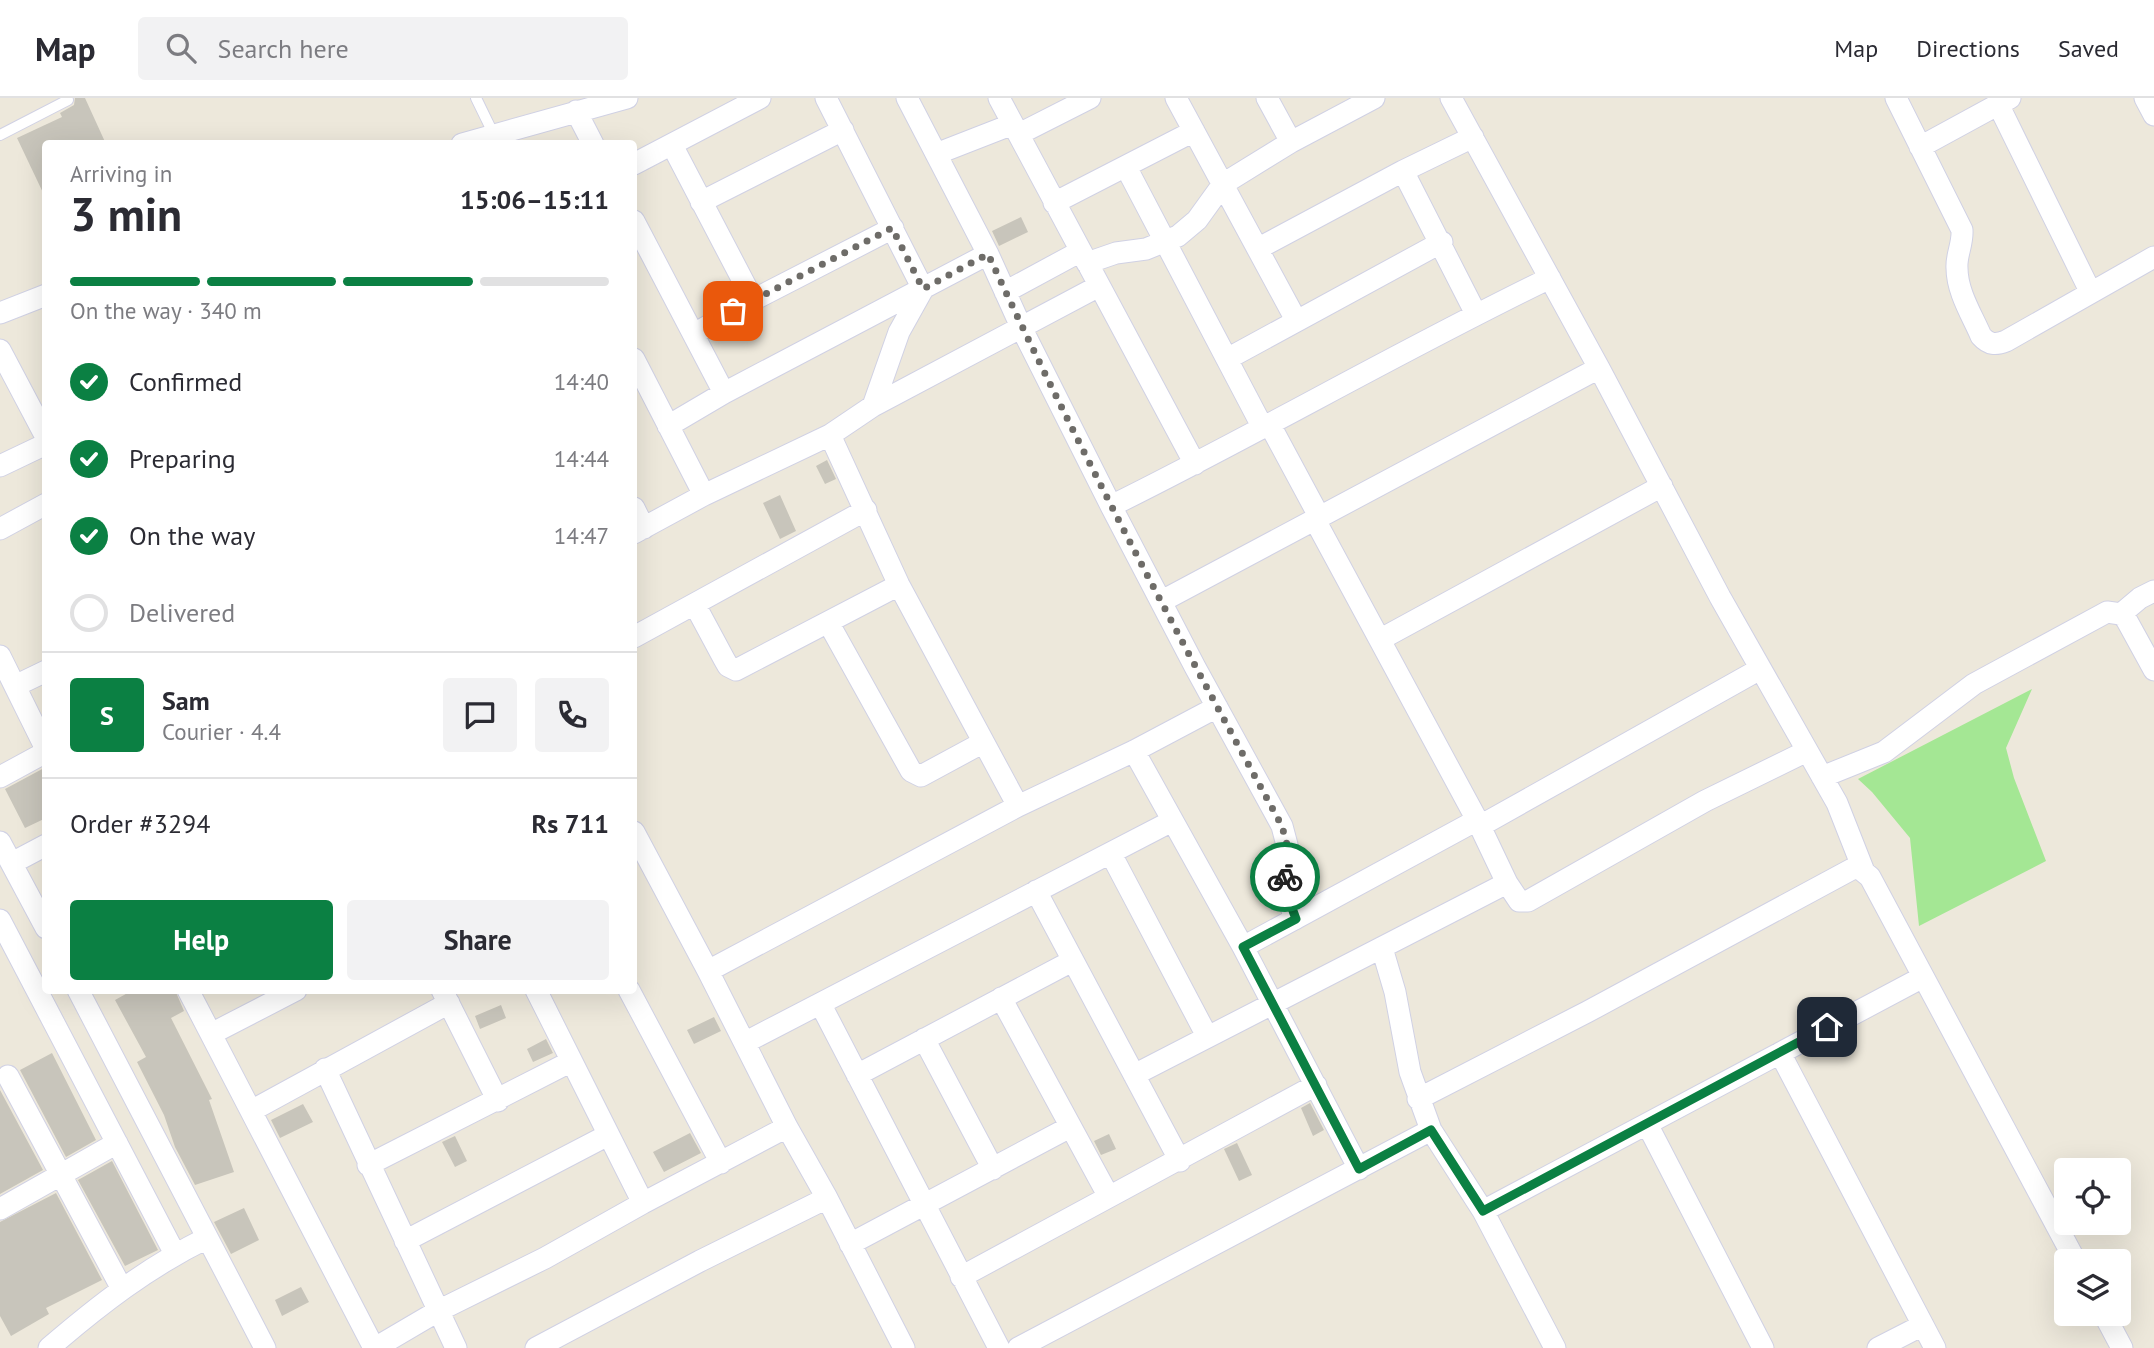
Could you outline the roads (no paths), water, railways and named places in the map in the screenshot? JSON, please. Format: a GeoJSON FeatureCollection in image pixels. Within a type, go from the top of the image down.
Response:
{"type":"FeatureCollection","features":[{"type":"Feature","properties":{"kind":"street"},"geometry":{"type":"LineString","coordinates":[[486,140],[510,136],[576,111],[626,98]]}},
{"type":"Feature","properties":{"kind":"street"},"geometry":{"type":"LineString","coordinates":[[637,162],[760,98]]}},
{"type":"Feature","properties":{"kind":"street"},"geometry":{"type":"LineString","coordinates":[[825,98],[923,289]]}},
{"type":"Feature","properties":{"kind":"street"},"geometry":{"type":"LineString","coordinates":[[907,98],[988,254],[1022,329],[1111,506],[1282,826],[1287,845],[1285,889],[1296,919]]}},
{"type":"Feature","properties":{"kind":"street"},"geometry":{"type":"LineString","coordinates":[[999,98],[1195,464]]}},
{"type":"Feature","properties":{"kind":"street"},"geometry":{"type":"LineString","coordinates":[[936,154],[1016,129],[1090,98]]}},
{"type":"Feature","properties":{"kind":"street"},"geometry":{"type":"LineString","coordinates":[[1176,98],[1296,320]]}},
{"type":"Feature","properties":{"kind":"street"},"geometry":{"type":"LineString","coordinates":[[1267,98],[1291,142]]}},
{"type":"Feature","properties":{"kind":"street"},"geometry":{"type":"LineString","coordinates":[[1005,292],[1084,257],[1146,249],[1165,243],[1187,230],[1197,220],[1223,184],[1291,142],[1374,98]]}},
{"type":"Feature","properties":{"kind":"street"},"geometry":{"type":"LineString","coordinates":[[1451,98],[1760,669],[1837,803],[1863,869],[1870,877],[2069,1249]]}},
{"type":"Feature","properties":{"kind":"street"},"geometry":{"type":"LineString","coordinates":[[1896,98],[1962,230],[1956,262],[1959,285],[1980,336],[1986,341],[1992,344],[2007,341],[2090,291],[2154,257]]}},
{"type":"Feature","properties":{"kind":"street"},"geometry":{"type":"LineString","coordinates":[[2146,98],[2154,115]]}},
{"type":"Feature","properties":{"kind":"street"},"geometry":{"type":"LineString","coordinates":[[1920,147],[2004,101],[2090,291]]}},
{"type":"Feature","properties":{"kind":"street"},"geometry":{"type":"LineString","coordinates":[[576,111],[591,140]]}},
{"type":"Feature","properties":{"kind":"street"},"geometry":{"type":"LineString","coordinates":[[702,202],[843,130]]}},
{"type":"Feature","properties":{"kind":"street"},"geometry":{"type":"LineString","coordinates":[[1054,204],[1194,131]]}},
{"type":"Feature","properties":{"kind":"street"},"geometry":{"type":"LineString","coordinates":[[1259,248],[1473,137]]}},
{"type":"Feature","properties":{"kind":"street"},"geometry":{"type":"LineString","coordinates":[[672,145],[753,300]]}},
{"type":"Feature","properties":{"kind":"street"},"geometry":{"type":"LineString","coordinates":[[1126,167],[1227,359],[1318,519],[1479,823],[1515,898],[1528,901],[1705,801],[1807,751]]}},
{"type":"Feature","properties":{"kind":"street"},"geometry":{"type":"LineString","coordinates":[[1404,171],[1476,314]]}},
{"type":"Feature","properties":{"kind":"street"},"geometry":{"type":"LineString","coordinates":[[637,227],[724,393]]}},
{"type":"Feature","properties":{"kind":"street"},"geometry":{"type":"LineString","coordinates":[[694,334],[753,300],[892,228]]}},
{"type":"Feature","properties":{"kind":"street"},"geometry":{"type":"LineString","coordinates":[[1227,359],[1442,242]]}},
{"type":"Feature","properties":{"kind":"street"},"geometry":{"type":"LineString","coordinates":[[668,426],[724,393],[988,254]]}},
{"type":"Feature","properties":{"kind":"street"},"geometry":{"type":"LineString","coordinates":[[1111,506],[1476,314],[1550,278]]}},
{"type":"Feature","properties":{"kind":"street"},"geometry":{"type":"LineString","coordinates":[[639,531],[704,495],[831,435],[873,406],[1099,286]]}},
{"type":"Feature","properties":{"kind":"street"},"geometry":{"type":"LineString","coordinates":[[873,406],[900,332],[923,289]]}},
{"type":"Feature","properties":{"kind":"street"},"geometry":{"type":"LineString","coordinates":[[0,313],[42,297]]}},
{"type":"Feature","properties":{"kind":"street"},"geometry":{"type":"LineString","coordinates":[[0,350],[42,423]]}},
{"type":"Feature","properties":{"kind":"street"},"geometry":{"type":"LineString","coordinates":[[637,365],[704,495]]}},
{"type":"Feature","properties":{"kind":"street"},"geometry":{"type":"LineString","coordinates":[[1163,601],[1599,368]]}},
{"type":"Feature","properties":{"kind":"street"},"geometry":{"type":"LineString","coordinates":[[831,435],[899,585],[1018,806]]}},
{"type":"Feature","properties":{"kind":"street"},"geometry":{"type":"LineString","coordinates":[[0,466],[42,446]]}},
{"type":"Feature","properties":{"kind":"street"},"geometry":{"type":"LineString","coordinates":[[1381,639],[1661,486]]}},
{"type":"Feature","properties":{"kind":"street"},"geometry":{"type":"LineString","coordinates":[[0,529],[42,506]]}},
{"type":"Feature","properties":{"kind":"street"},"geometry":{"type":"LineString","coordinates":[[637,635],[866,510]]}},
{"type":"Feature","properties":{"kind":"street"},"geometry":{"type":"LineString","coordinates":[[695,605],[724,659],[736,670],[899,585]]}},
{"type":"Feature","properties":{"kind":"street"},"geometry":{"type":"LineString","coordinates":[[2121,614],[2140,598],[2154,591]]}},
{"type":"Feature","properties":{"kind":"street"},"geometry":{"type":"LineString","coordinates":[[1822,777],[1885,752],[1974,684],[2107,612],[2121,614],[2134,631],[2154,670]]}},
{"type":"Feature","properties":{"kind":"street"},"geometry":{"type":"LineString","coordinates":[[828,622],[911,772],[921,776],[927,774],[982,743]]}},
{"type":"Feature","properties":{"kind":"street"},"geometry":{"type":"LineString","coordinates":[[0,656],[42,743]]}},
{"type":"Feature","properties":{"kind":"street"},"geometry":{"type":"LineString","coordinates":[[1243,947],[1479,823],[1760,669]]}},
{"type":"Feature","properties":{"kind":"street"},"geometry":{"type":"LineString","coordinates":[[15,686],[42,673]]}},
{"type":"Feature","properties":{"kind":"street"},"geometry":{"type":"LineString","coordinates":[[708,971],[1018,806],[1134,751],[1217,707]]}},
{"type":"Feature","properties":{"kind":"street"},"geometry":{"type":"LineString","coordinates":[[1134,751],[1274,1004],[1359,1169]]}},
{"type":"Feature","properties":{"kind":"street"},"geometry":{"type":"LineString","coordinates":[[0,778],[42,753]]}},
{"type":"Feature","properties":{"kind":"street"},"geometry":{"type":"LineString","coordinates":[[746,1042],[1172,821]]}},
{"type":"Feature","properties":{"kind":"street"},"geometry":{"type":"LineString","coordinates":[[0,842],[42,920]]}},
{"type":"Feature","properties":{"kind":"street"},"geometry":{"type":"LineString","coordinates":[[12,863],[42,847]]}},
{"type":"Feature","properties":{"kind":"street"},"geometry":{"type":"LineString","coordinates":[[1111,854],[1207,1036]]}},
{"type":"Feature","properties":{"kind":"street"},"geometry":{"type":"LineString","coordinates":[[639,856],[708,971],[904,1348]]}},
{"type":"Feature","properties":{"kind":"street"},"geometry":{"type":"LineString","coordinates":[[1418,1100],[1854,869],[1863,869]]}},
{"type":"Feature","properties":{"kind":"street"},"geometry":{"type":"LineString","coordinates":[[1134,1075],[1507,883]]}},
{"type":"Feature","properties":{"kind":"street"},"geometry":{"type":"LineString","coordinates":[[1036,891],[1181,1161]]}},
{"type":"Feature","properties":{"kind":"street"},"geometry":{"type":"LineString","coordinates":[[0,920],[175,1254]]}},
{"type":"Feature","properties":{"kind":"street"},"geometry":{"type":"LineString","coordinates":[[1382,948],[1395,992],[1418,1100],[1431,1130],[1483,1211],[1555,1348]]}},
{"type":"Feature","properties":{"kind":"street"},"geometry":{"type":"LineString","coordinates":[[857,1075],[1072,961]]}},
{"type":"Feature","properties":{"kind":"street"},"geometry":{"type":"LineString","coordinates":[[1483,1211],[1923,977]]}},
{"type":"Feature","properties":{"kind":"street"},"geometry":{"type":"LineString","coordinates":[[80,994],[265,1348]]}},
{"type":"Feature","properties":{"kind":"street"},"geometry":{"type":"LineString","coordinates":[[190,994],[375,1348],[438,1311],[545,1258],[787,1127]]}},
{"type":"Feature","properties":{"kind":"street"},"geometry":{"type":"LineString","coordinates":[[211,1034],[288,994]]}},
{"type":"Feature","properties":{"kind":"street"},"geometry":{"type":"LineString","coordinates":[[538,994],[643,1203]]}},
{"type":"Feature","properties":{"kind":"street"},"geometry":{"type":"LineString","coordinates":[[631,994],[721,1163]]}},
{"type":"Feature","properties":{"kind":"street"},"geometry":{"type":"LineString","coordinates":[[251,1111],[445,997],[498,1101]]}},
{"type":"Feature","properties":{"kind":"street"},"geometry":{"type":"LineString","coordinates":[[1001,998],[1109,1197]]}},
{"type":"Feature","properties":{"kind":"street"},"geometry":{"type":"LineString","coordinates":[[821,1005],[999,1348]]}},
{"type":"Feature","properties":{"kind":"street"},"geometry":{"type":"LineString","coordinates":[[924,1039],[993,1169]]}},
{"type":"Feature","properties":{"kind":"street"},"geometry":{"type":"LineString","coordinates":[[1780,1053],[1935,1348]]}},
{"type":"Feature","properties":{"kind":"street"},"geometry":{"type":"LineString","coordinates":[[368,1165],[570,1062]]}},
{"type":"Feature","properties":{"kind":"street"},"geometry":{"type":"LineString","coordinates":[[325,1069],[456,1348]]}},
{"type":"Feature","properties":{"kind":"street"},"geometry":{"type":"LineString","coordinates":[[8,1076],[122,1289]]}},
{"type":"Feature","properties":{"kind":"street"},"geometry":{"type":"LineString","coordinates":[[961,1277],[1316,1086]]}},
{"type":"Feature","properties":{"kind":"street"},"geometry":{"type":"LineString","coordinates":[[1647,1124],[1763,1348]]}},
{"type":"Feature","properties":{"kind":"street"},"geometry":{"type":"LineString","coordinates":[[850,1244],[1070,1128]]}},
{"type":"Feature","properties":{"kind":"street"},"geometry":{"type":"LineString","coordinates":[[1018,1348],[1431,1130]]}},
{"type":"Feature","properties":{"kind":"street"},"geometry":{"type":"LineString","coordinates":[[405,1241],[608,1135]]}},
{"type":"Feature","properties":{"kind":"street"},"geometry":{"type":"LineString","coordinates":[[0,1209],[117,1143]]}},
{"type":"Feature","properties":{"kind":"street"},"geometry":{"type":"LineString","coordinates":[[536,1348],[700,1261],[827,1198]]}},
{"type":"Feature","properties":{"kind":"street"},"geometry":{"type":"LineString","coordinates":[[49,1348],[122,1289],[175,1254],[207,1238]]}},
{"type":"Feature","properties":{"kind":"street"},"geometry":{"type":"LineString","coordinates":[[1878,1348],[1923,1325]]}},
{"type":"Feature","properties":{"kind":"street"},"geometry":{"type":"LineString","coordinates":[[2110,1326],[2122,1348]]}},
{"type":"Feature","properties":{"kind":"lane"},"geometry":{"type":"LineString","coordinates":[[476,98],[510,136]]}},
{"type":"Feature","properties":{"kind":"lane"},"geometry":{"type":"LineString","coordinates":[[0,135],[68,100]]}}]}
